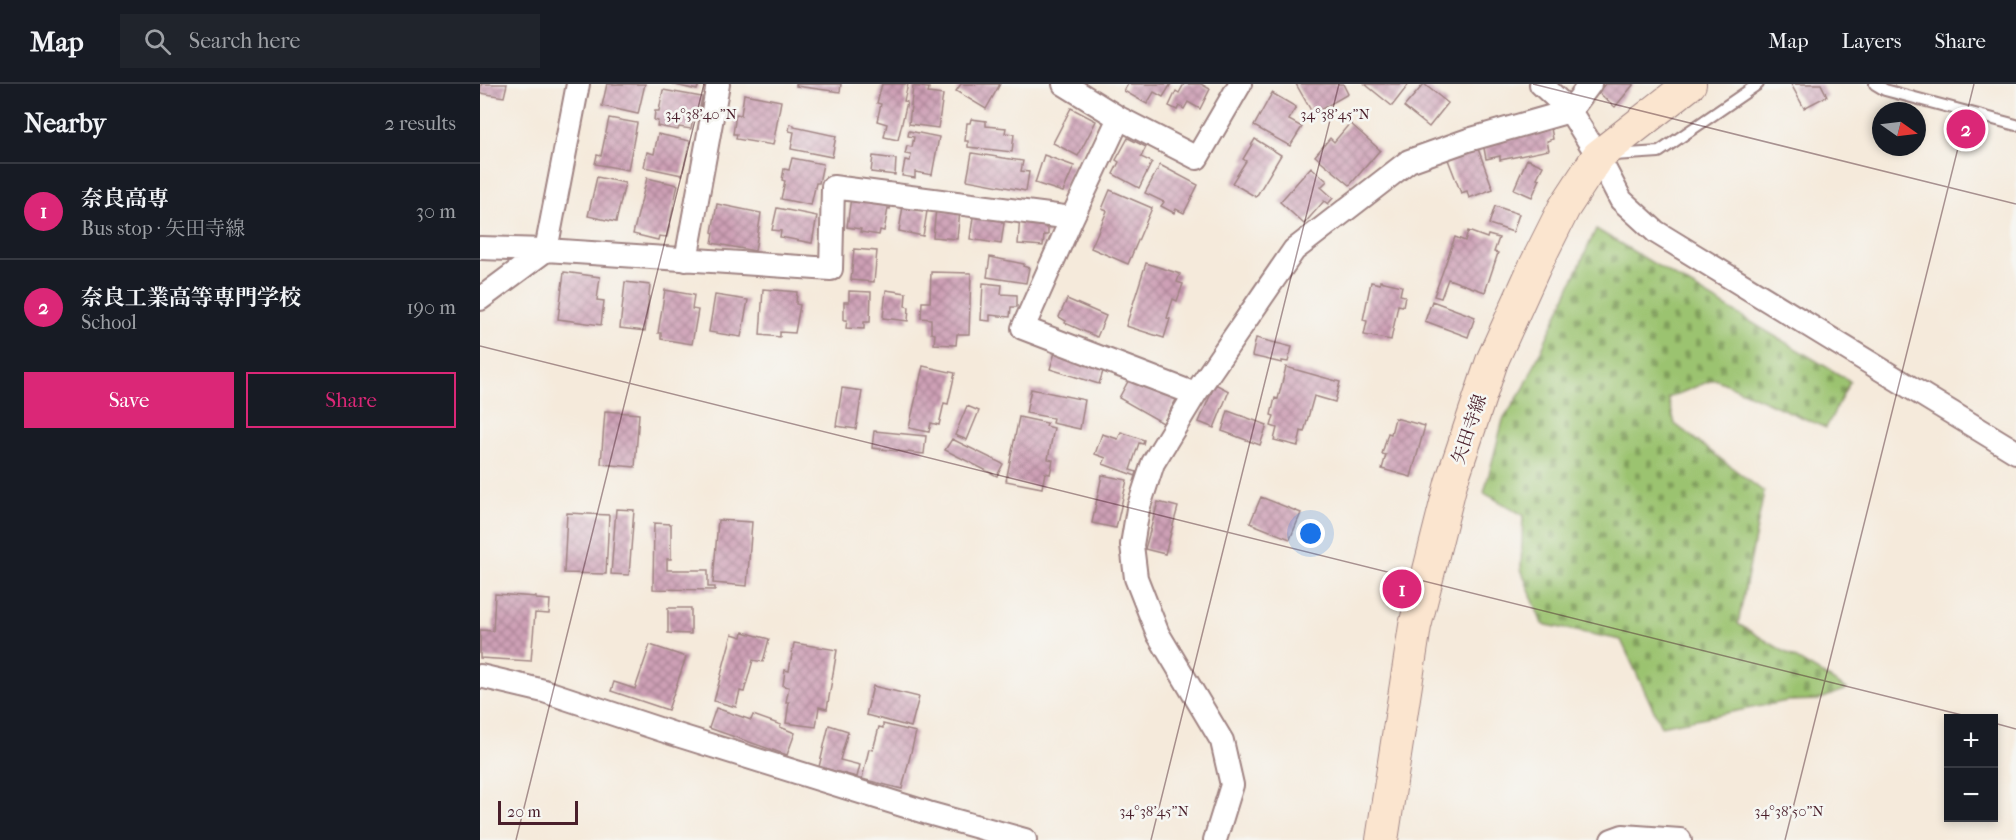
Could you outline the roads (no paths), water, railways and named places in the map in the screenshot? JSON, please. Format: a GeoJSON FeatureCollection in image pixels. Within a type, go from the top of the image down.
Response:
{"type":"FeatureCollection","features":[{"type":"Feature","properties":{"kind":"main road","name":"矢田寺線"},"geometry":{"type":"LineString","coordinates":[[1382,840],[1415,626],[1450,483],[1492,361],[1564,208],[1598,156],[1690,84]]}},
{"type":"Feature","properties":{"kind":"street"},"geometry":{"type":"LineString","coordinates":[[480,299],[546,250],[578,84]]}},
{"type":"Feature","properties":{"kind":"street"},"geometry":{"type":"LineString","coordinates":[[686,260],[718,84]]}},
{"type":"Feature","properties":{"kind":"street"},"geometry":{"type":"LineString","coordinates":[[1064,84],[1119,118],[1197,158],[1240,84]]}},
{"type":"Feature","properties":{"kind":"street"},"geometry":{"type":"LineString","coordinates":[[1541,84],[1570,111],[1598,156],[1621,200],[1656,232],[2016,452]]}},
{"type":"Feature","properties":{"kind":"street"},"geometry":{"type":"LineString","coordinates":[[1215,840],[1232,785],[1222,741],[1158,634],[1136,578],[1132,545],[1138,509],[1154,463],[1195,394],[1294,250],[1409,161],[1468,140],[1570,111],[1590,84]]}},
{"type":"Feature","properties":{"kind":"street"},"geometry":{"type":"LineString","coordinates":[[1119,118],[1071,218],[1023,328],[1195,394]]}},
{"type":"Feature","properties":{"kind":"street"},"geometry":{"type":"LineString","coordinates":[[480,248],[546,250],[831,269],[833,187],[1071,218]]}},
{"type":"Feature","properties":{"kind":"street"},"geometry":{"type":"LineString","coordinates":[[480,676],[544,691],[928,813],[1025,840]]}},
{"type":"Feature","properties":{"kind":"street"},"geometry":{"type":"LineString","coordinates":[[1612,840],[1623,836],[1680,840]]}},
{"type":"Feature","properties":{"kind":"lane"},"geometry":{"type":"LineString","coordinates":[[1598,156],[1659,152],[1758,84]]}},
{"type":"Feature","properties":{"kind":"lane"},"geometry":{"type":"LineString","coordinates":[[1875,84],[1885,90],[2016,125]]}},
{"type":"Feature","properties":{"kind":"place","name":"奈良工業高等専門学校"},"geometry":{"type":"Point","coordinates":[1966,129]}},
{"type":"Feature","properties":{"kind":"place","name":"奈良高専"},"geometry":{"type":"Point","coordinates":[1402,589]}}]}
